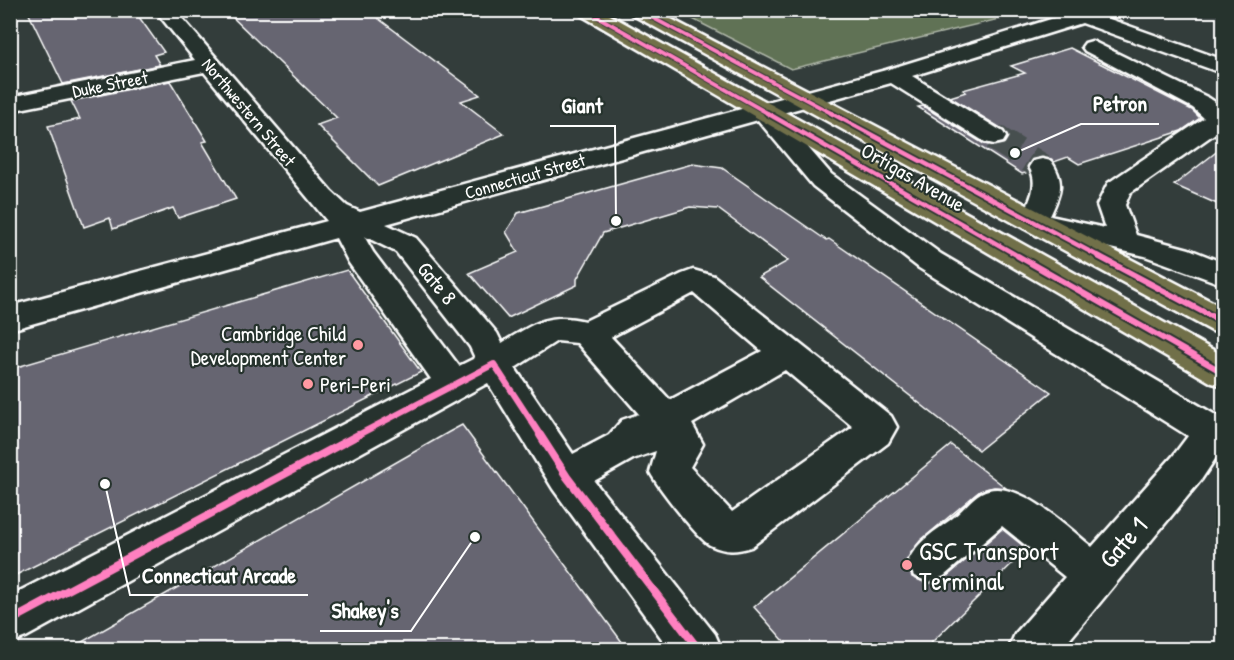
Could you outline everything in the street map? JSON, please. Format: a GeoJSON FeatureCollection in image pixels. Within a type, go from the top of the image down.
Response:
{"type":"FeatureCollection","features":[{"type":"Feature","properties":{"kind":"main road","name":"Ortigas Avenue"},"geometry":{"type":"LineString","coordinates":[[586,10],[1224,373]]}},
{"type":"Feature","properties":{"kind":"main road","name":"Ortigas Avenue"},"geometry":{"type":"LineString","coordinates":[[638,10],[1224,323]]}},
{"type":"Feature","properties":{"kind":"street","name":"Northwestern Street"},"geometry":{"type":"LineString","coordinates":[[164,10],[321,197],[347,220]]}},
{"type":"Feature","properties":{"kind":"street","name":"Connecticut Street"},"geometry":{"type":"LineString","coordinates":[[10,318],[347,220],[894,75],[1108,10]]}},
{"type":"Feature","properties":{"kind":"street"},"geometry":{"type":"LineString","coordinates":[[1085,17],[1224,68]]}},
{"type":"Feature","properties":{"kind":"street"},"geometry":{"type":"LineString","coordinates":[[1092,47],[1201,103],[1215,113],[1216,121],[1118,189],[1110,205],[1124,242]]}},
{"type":"Feature","properties":{"kind":"street","name":"Duke Street"},"geometry":{"type":"LineString","coordinates":[[10,104],[209,64]]}},
{"type":"Feature","properties":{"kind":"street"},"geometry":{"type":"LineString","coordinates":[[894,75],[994,137]]}},
{"type":"Feature","properties":{"kind":"street"},"geometry":{"type":"LineString","coordinates":[[762,110],[822,180],[930,261],[1218,435]]}},
{"type":"Feature","properties":{"kind":"street"},"geometry":{"type":"LineString","coordinates":[[1042,167],[1047,172],[1049,181],[1034,222],[1124,242],[1199,263],[1224,275]]}},
{"type":"Feature","properties":{"kind":"street"},"geometry":{"type":"LineString","coordinates":[[347,220],[360,256],[453,384]]}},
{"type":"Feature","properties":{"kind":"street","name":"Gate 8"},"geometry":{"type":"LineString","coordinates":[[347,220],[406,244],[485,342],[494,364],[567,477],[699,650]]}},
{"type":"Feature","properties":{"kind":"street"},"geometry":{"type":"LineString","coordinates":[[10,621],[494,364],[551,329],[569,329],[588,334],[682,438],[684,444],[672,458],[669,466],[670,472],[722,530],[736,533],[878,430],[877,424],[698,281],[691,281],[588,334]]}},
{"type":"Feature","properties":{"kind":"street"},"geometry":{"type":"LineString","coordinates":[[567,477],[622,446],[642,441],[665,421],[786,353]]}},
{"type":"Feature","properties":{"kind":"street","name":"Gate 1"},"geometry":{"type":"LineString","coordinates":[[1030,650],[1218,435]]}},
{"type":"Feature","properties":{"kind":"street"},"geometry":{"type":"LineString","coordinates":[[929,562],[970,530],[995,506],[1005,506],[1095,575]]}},
{"type":"Feature","properties":{"kind":"green space"},"geometry":{"type":"Polygon","coordinates":[[[677,11],[1032,11],[791,69],[677,11]]]}},
{"type":"Feature","properties":{"kind":"building"},"geometry":{"type":"Polygon","coordinates":[[[27,10],[134,10],[164,52],[154,55],[160,65],[63,84],[27,10]]]}},
{"type":"Feature","properties":{"kind":"building"},"geometry":{"type":"Polygon","coordinates":[[[225,10],[367,10],[480,95],[461,101],[504,134],[378,186],[317,125],[337,118],[225,10]]]}},
{"type":"Feature","properties":{"kind":"building"},"geometry":{"type":"Polygon","coordinates":[[[1070,48],[1192,110],[1200,118],[1181,131],[1079,164],[1068,157],[1054,162],[1042,157],[1033,159],[1027,166],[1029,172],[1022,174],[918,107],[923,106],[984,144],[994,146],[1003,144],[1008,138],[1004,130],[950,97],[966,92],[963,90],[1025,73],[1011,66],[1070,48]]]}},
{"type":"Feature","properties":{"kind":"building"},"geometry":{"type":"Polygon","coordinates":[[[170,81],[207,141],[202,142],[236,199],[178,218],[173,208],[113,229],[110,218],[84,227],[48,126],[80,119],[71,101],[170,81]]]}},
{"type":"Feature","properties":{"kind":"building"},"geometry":{"type":"Polygon","coordinates":[[[1224,146],[1224,207],[1174,185],[1224,146]]]}},
{"type":"Feature","properties":{"kind":"building"},"geometry":{"type":"Polygon","coordinates":[[[692,164],[722,168],[1051,392],[979,450],[759,277],[788,261],[718,209],[690,207],[603,233],[577,279],[577,285],[508,318],[469,273],[518,252],[506,232],[518,213],[692,164]]]}},
{"type":"Feature","properties":{"kind":"building"},"geometry":{"type":"Polygon","coordinates":[[[347,270],[421,372],[10,578],[10,369],[347,270]]]}},
{"type":"Feature","properties":{"kind":"building"},"geometry":{"type":"Polygon","coordinates":[[[462,425],[628,650],[68,650],[449,432],[462,425]]]}},
{"type":"Feature","properties":{"kind":"building","name":"GSC Transport Terminal"},"geometry":{"type":"Polygon","coordinates":[[[951,445],[1006,488],[994,487],[980,491],[920,541],[906,561],[912,577],[928,584],[945,578],[1002,529],[1027,549],[924,650],[792,650],[754,607],[951,445]]]}},
{"type":"Feature","properties":{"kind":"tunnel"},"geometry":{"type":"LineString","coordinates":[[994,137],[1042,167]]}},
{"type":"Feature","properties":{"kind":"cycle path"},"geometry":{"type":"LineString","coordinates":[[586,10],[1224,373]]}},
{"type":"Feature","properties":{"kind":"cycle path"},"geometry":{"type":"LineString","coordinates":[[638,10],[1224,323]]}},
{"type":"Feature","properties":{"kind":"cycle path"},"geometry":{"type":"LineString","coordinates":[[10,621],[494,364],[567,477],[699,650]]}},
{"type":"Feature","properties":{"kind":"place","name":"Petron"},"geometry":{"type":"Point","coordinates":[1015,153]}},
{"type":"Feature","properties":{"kind":"place","name":"Giant"},"geometry":{"type":"Point","coordinates":[616,221]}},
{"type":"Feature","properties":{"kind":"place","name":"Cambridge Child Development Center"},"geometry":{"type":"Point","coordinates":[358,345]}},
{"type":"Feature","properties":{"kind":"place","name":"Peri-Peri"},"geometry":{"type":"Point","coordinates":[308,384]}},
{"type":"Feature","properties":{"kind":"place","name":"Connecticut Arcade"},"geometry":{"type":"Point","coordinates":[105,484]}},
{"type":"Feature","properties":{"kind":"place","name":"Shakey's"},"geometry":{"type":"Point","coordinates":[475,537]}},
{"type":"Feature","properties":{"kind":"place","name":"GSC Transport Terminal"},"geometry":{"type":"Point","coordinates":[907,565]}}]}
